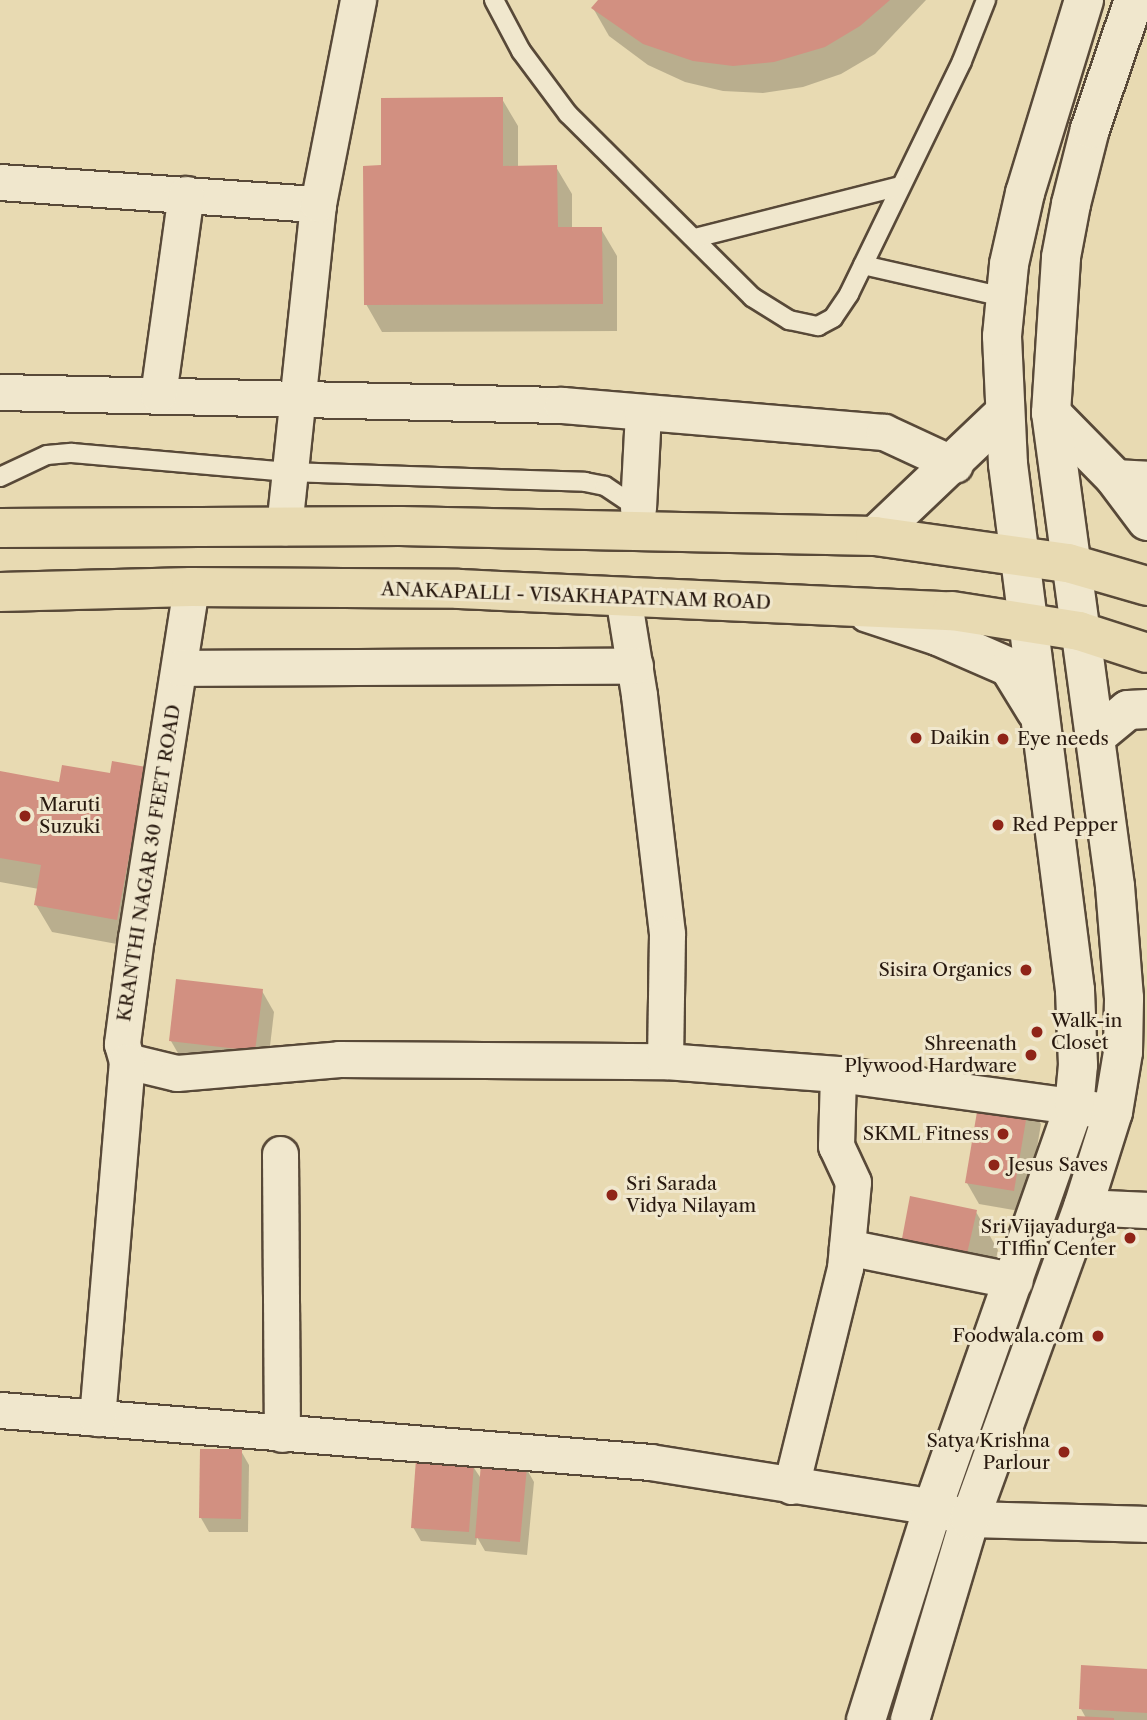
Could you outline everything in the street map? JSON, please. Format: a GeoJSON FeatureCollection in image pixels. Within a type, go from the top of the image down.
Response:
{"type":"FeatureCollection","features":[{"type":"Feature","properties":{"kind":"main road"},"geometry":{"type":"LineString","coordinates":[[866,1720],[933,1507],[1015,1281],[1074,1107],[1078,1065],[1075,990],[1003,414],[1004,298],[1043,125],[1084,0]]}},
{"type":"Feature","properties":{"kind":"main road"},"geometry":{"type":"LineString","coordinates":[[910,1720],[970,1520],[1083,1207],[1113,1112],[1123,1052],[1124,998],[1115,886],[1068,563],[1051,414],[1061,257],[1071,204],[1090,129],[1134,0]]}},
{"type":"Feature","properties":{"kind":"main road"},"geometry":{"type":"LineString","coordinates":[[875,536],[955,465],[1003,414]]}},
{"type":"Feature","properties":{"kind":"main road"},"geometry":{"type":"LineString","coordinates":[[1051,414],[1130,478],[1147,521]]}},
{"type":"Feature","properties":{"kind":"main road"},"geometry":{"type":"LineString","coordinates":[[0,528],[284,527],[875,536],[1068,563],[1147,586]]}},
{"type":"Feature","properties":{"kind":"main road","name":"ANAKAPALLI - VISAKHAPATNAM ROAD"},"geometry":{"type":"LineString","coordinates":[[0,592],[191,587],[623,596],[952,611],[1079,631],[1147,653]]}},
{"type":"Feature","properties":{"kind":"main road"},"geometry":{"type":"LineString","coordinates":[[848,606],[938,636],[1009,667],[1042,722]]}},
{"type":"Feature","properties":{"kind":"main road"},"geometry":{"type":"LineString","coordinates":[[1094,738],[1128,710],[1147,709]]}},
{"type":"Feature","properties":{"kind":"street"},"geometry":{"type":"LineString","coordinates":[[284,527],[294,401],[318,204],[358,0]]}},
{"type":"Feature","properties":{"kind":"street"},"geometry":{"type":"LineString","coordinates":[[0,182],[318,204]]}},
{"type":"Feature","properties":{"kind":"street"},"geometry":{"type":"LineString","coordinates":[[158,395],[186,194]]}},
{"type":"Feature","properties":{"kind":"street"},"geometry":{"type":"LineString","coordinates":[[0,392],[294,401],[562,405],[884,432],[955,465]]}},
{"type":"Feature","properties":{"kind":"street"},"geometry":{"type":"LineString","coordinates":[[638,508],[643,412]]}},
{"type":"Feature","properties":{"kind":"street","name":"KRANTHI NAGAR 30 FEET ROAD"},"geometry":{"type":"LineString","coordinates":[[97,1419],[127,1060],[122,1044],[191,587]]}},
{"type":"Feature","properties":{"kind":"street"},"geometry":{"type":"LineString","coordinates":[[623,596],[635,666],[667,934],[665,1061]]}},
{"type":"Feature","properties":{"kind":"street"},"geometry":{"type":"LineString","coordinates":[[179,668],[635,666]]}},
{"type":"Feature","properties":{"kind":"street"},"geometry":{"type":"LineString","coordinates":[[127,1060],[177,1073],[339,1059],[665,1061],[838,1074],[1113,1112]]}},
{"type":"Feature","properties":{"kind":"street"},"geometry":{"type":"LineString","coordinates":[[791,1486],[847,1247],[853,1182],[836,1146],[838,1074]]}},
{"type":"Feature","properties":{"kind":"street"},"geometry":{"type":"LineString","coordinates":[[280,1154],[282,1434]]}},
{"type":"Feature","properties":{"kind":"street"},"geometry":{"type":"LineString","coordinates":[[1083,1207],[1147,1210]]}},
{"type":"Feature","properties":{"kind":"street"},"geometry":{"type":"LineString","coordinates":[[847,1247],[1015,1281]]}},
{"type":"Feature","properties":{"kind":"street"},"geometry":{"type":"LineString","coordinates":[[0,1410],[650,1462],[933,1507],[970,1520],[1147,1524]]}},
{"type":"Feature","properties":{"kind":"lane"},"geometry":{"type":"LineString","coordinates":[[494,0],[521,51],[568,114],[752,297],[789,320],[817,326],[833,318],[863,265],[962,61],[986,0]]}},
{"type":"Feature","properties":{"kind":"lane"},"geometry":{"type":"LineString","coordinates":[[695,238],[901,186]]}},
{"type":"Feature","properties":{"kind":"lane"},"geometry":{"type":"LineString","coordinates":[[863,265],[1004,298]]}},
{"type":"Feature","properties":{"kind":"lane"},"geometry":{"type":"LineString","coordinates":[[0,477],[47,455],[72,453],[288,472],[585,482],[605,486],[669,531]]}},
{"type":"Feature","properties":{"kind":"building"},"geometry":{"type":"Polygon","coordinates":[[[598,0],[890,0],[860,26],[825,47],[774,62],[733,66],[693,61],[643,44],[591,8],[598,0]]]}},
{"type":"Feature","properties":{"kind":"building"},"geometry":{"type":"Polygon","coordinates":[[[503,97],[503,166],[557,165],[558,227],[602,227],[603,304],[364,305],[363,166],[381,165],[381,98],[503,97]]]}},
{"type":"Feature","properties":{"kind":"building"},"geometry":{"type":"Polygon","coordinates":[[[112,761],[146,767],[117,920],[34,905],[41,865],[0,858],[0,771],[59,782],[62,765],[110,773],[112,761]]]}},
{"type":"Feature","properties":{"kind":"building"},"geometry":{"type":"Polygon","coordinates":[[[176,979],[263,989],[255,1051],[169,1041],[176,979]]]}},
{"type":"Feature","properties":{"kind":"building"},"geometry":{"type":"Polygon","coordinates":[[[980,1094],[1029,1102],[1014,1191],[965,1183],[980,1094]]]}},
{"type":"Feature","properties":{"kind":"building"},"geometry":{"type":"Polygon","coordinates":[[[910,1196],[977,1210],[966,1258],[901,1244],[910,1196]]]}},
{"type":"Feature","properties":{"kind":"building"},"geometry":{"type":"Polygon","coordinates":[[[200,1449],[242,1449],[241,1519],[199,1518],[200,1449]]]}},
{"type":"Feature","properties":{"kind":"building"},"geometry":{"type":"Polygon","coordinates":[[[416,1459],[474,1463],[469,1532],[411,1528],[416,1459]]]}},
{"type":"Feature","properties":{"kind":"building"},"geometry":{"type":"Polygon","coordinates":[[[481,1463],[527,1467],[520,1542],[475,1538],[481,1463]]]}},
{"type":"Feature","properties":{"kind":"building"},"geometry":{"type":"Polygon","coordinates":[[[1081,1665],[1147,1669],[1147,1713],[1079,1709],[1081,1665]]]}},
{"type":"Feature","properties":{"kind":"building"},"geometry":{"type":"Polygon","coordinates":[[[1077,1716],[1114,1718],[1114,1720],[1077,1720],[1077,1716]]]}},
{"type":"Feature","properties":{"kind":"place","name":"Daikin"},"geometry":{"type":"Point","coordinates":[916,738]}},
{"type":"Feature","properties":{"kind":"place","name":"Eye needs"},"geometry":{"type":"Point","coordinates":[1003,739]}},
{"type":"Feature","properties":{"kind":"place","name":"Maruti Suzuki"},"geometry":{"type":"Point","coordinates":[25,816]}},
{"type":"Feature","properties":{"kind":"place","name":"Red Pepper"},"geometry":{"type":"Point","coordinates":[998,825]}},
{"type":"Feature","properties":{"kind":"place","name":"Sisira Organics"},"geometry":{"type":"Point","coordinates":[1026,970]}},
{"type":"Feature","properties":{"kind":"place","name":"Walk-in Closet"},"geometry":{"type":"Point","coordinates":[1037,1032]}},
{"type":"Feature","properties":{"kind":"place","name":"Shreenath Plywood Hardware"},"geometry":{"type":"Point","coordinates":[1031,1055]}},
{"type":"Feature","properties":{"kind":"place","name":"SKML Fitness"},"geometry":{"type":"Point","coordinates":[1003,1134]}},
{"type":"Feature","properties":{"kind":"place","name":"Jesus Saves"},"geometry":{"type":"Point","coordinates":[994,1165]}},
{"type":"Feature","properties":{"kind":"place","name":"Sri Sarada Vidya Nilayam"},"geometry":{"type":"Point","coordinates":[612,1195]}},
{"type":"Feature","properties":{"kind":"place","name":"Sri Vijayadurga TIffin Center"},"geometry":{"type":"Point","coordinates":[1130,1238]}},
{"type":"Feature","properties":{"kind":"place","name":"Foodwala.com"},"geometry":{"type":"Point","coordinates":[1098,1336]}},
{"type":"Feature","properties":{"kind":"place","name":"Satya Krishna Parlour"},"geometry":{"type":"Point","coordinates":[1064,1452]}}]}
